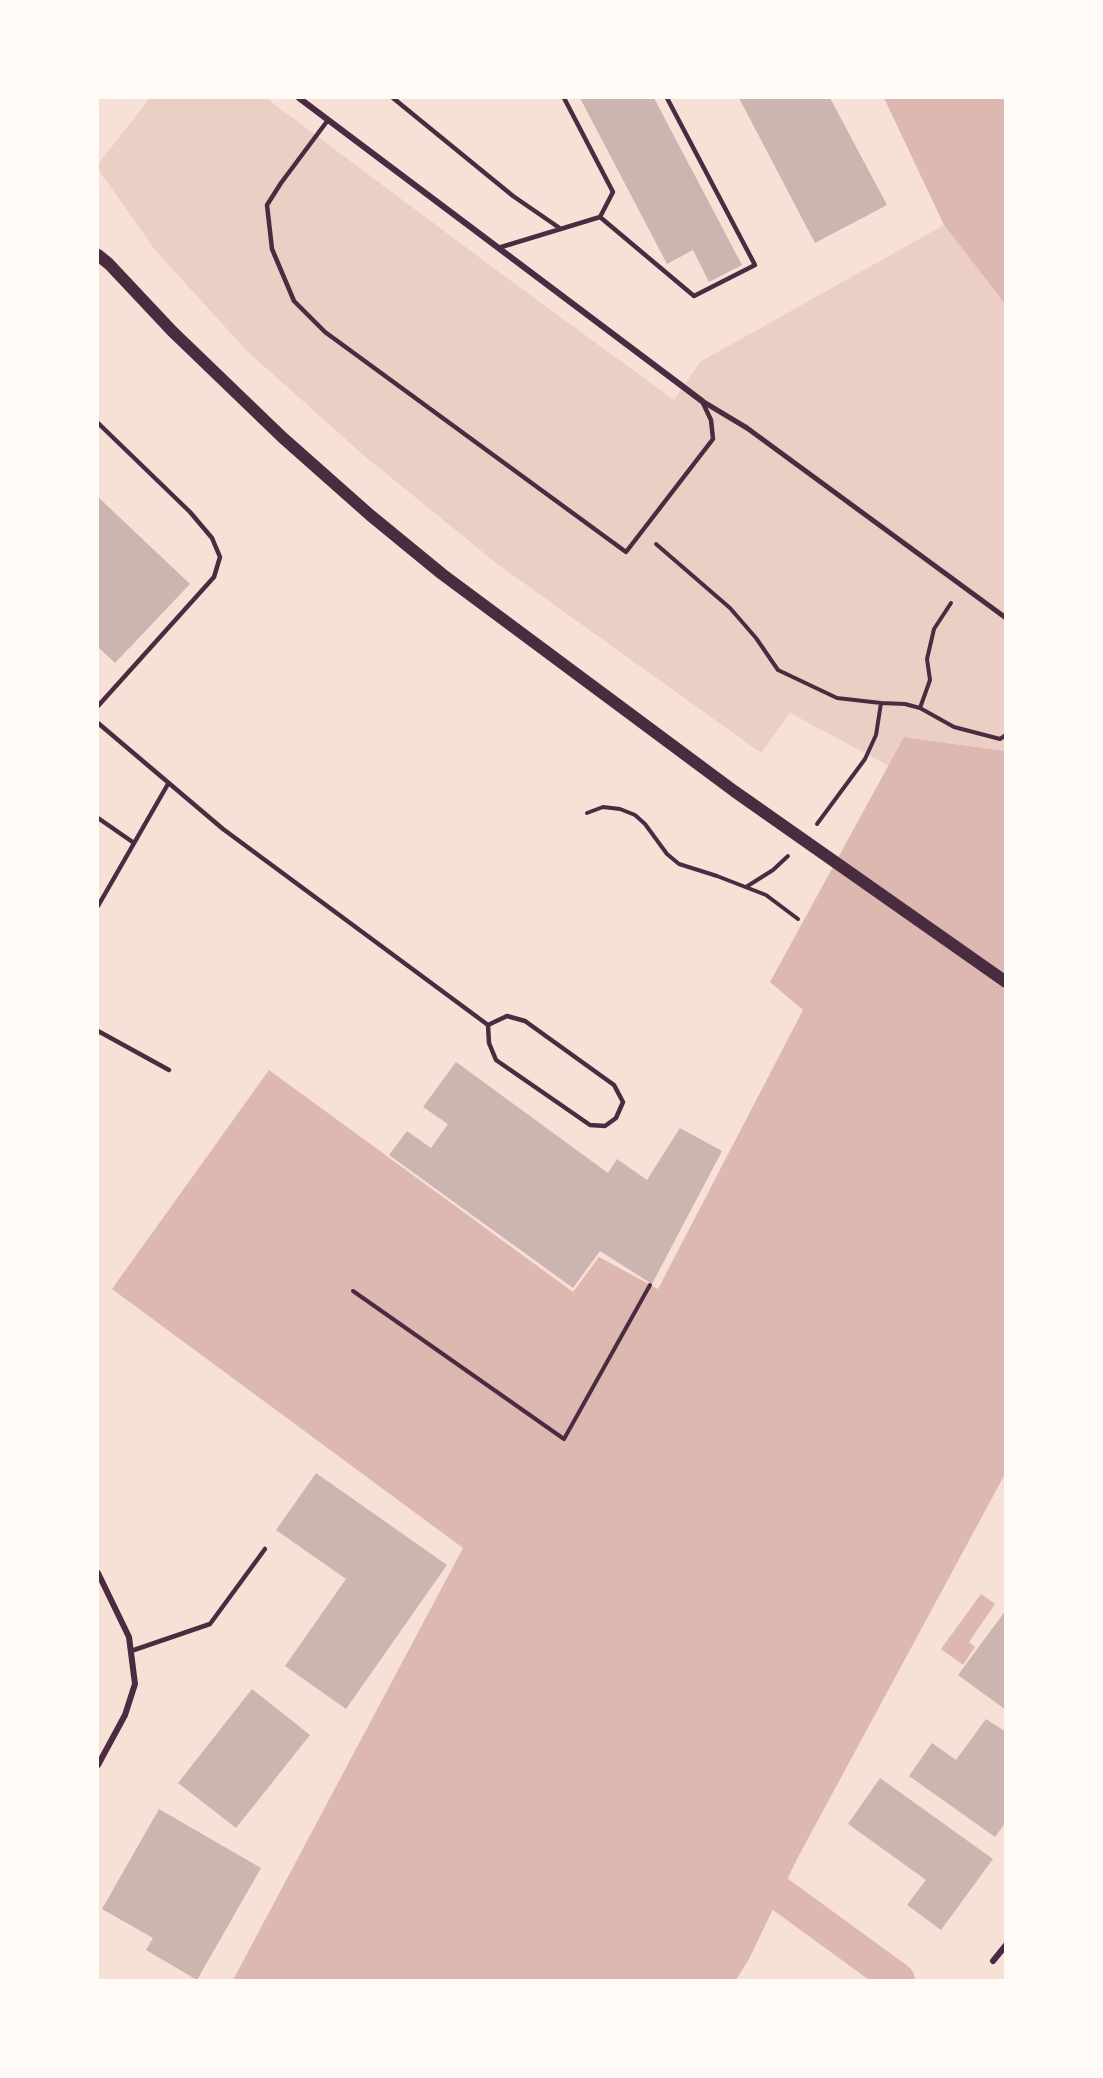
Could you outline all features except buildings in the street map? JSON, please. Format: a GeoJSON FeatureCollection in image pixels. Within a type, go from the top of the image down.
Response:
{"type":"FeatureCollection","features":[{"type":"Feature","properties":{"kind":"main road"},"geometry":{"type":"LineString","coordinates":[[98,244],[109,264]]}},
{"type":"Feature","properties":{"kind":"main road"},"geometry":{"type":"LineString","coordinates":[[98,255],[172,331],[282,437],[370,515],[452,581],[734,790],[1005,982]]}},
{"type":"Feature","properties":{"kind":"street"},"geometry":{"type":"LineString","coordinates":[[299,98],[702,401],[747,428],[1005,618]]}},
{"type":"Feature","properties":{"kind":"street"},"geometry":{"type":"LineString","coordinates":[[98,1573],[129,1637],[135,1684],[125,1715],[98,1765]]}},
{"type":"Feature","properties":{"kind":"street"},"geometry":{"type":"LineString","coordinates":[[993,1961],[1005,1945]]}},
{"type":"Feature","properties":{"kind":"lane"},"geometry":{"type":"LineString","coordinates":[[393,98],[513,196],[561,229]]}},
{"type":"Feature","properties":{"kind":"lane"},"geometry":{"type":"LineString","coordinates":[[498,248],[600,217],[613,192],[564,98]]}},
{"type":"Feature","properties":{"kind":"lane"},"geometry":{"type":"LineString","coordinates":[[600,217],[694,296],[754,265],[668,98]]}},
{"type":"Feature","properties":{"kind":"lane"},"geometry":{"type":"LineString","coordinates":[[328,120],[281,183],[267,206],[272,249],[294,301],[326,332],[626,552],[713,438],[711,420],[702,401]]}},
{"type":"Feature","properties":{"kind":"lane"},"geometry":{"type":"LineString","coordinates":[[98,423],[190,512],[212,538],[220,557],[214,577],[98,706]]}},
{"type":"Feature","properties":{"kind":"lane"},"geometry":{"type":"LineString","coordinates":[[98,723],[223,829],[488,1025]]}},
{"type":"Feature","properties":{"kind":"lane"},"geometry":{"type":"LineString","coordinates":[[98,906],[168,784]]}},
{"type":"Feature","properties":{"kind":"lane"},"geometry":{"type":"LineString","coordinates":[[98,818],[134,843]]}},
{"type":"Feature","properties":{"kind":"lane"},"geometry":{"type":"LineString","coordinates":[[507,1016],[525,1021],[606,1078],[614,1085],[623,1102],[616,1118],[605,1126],[590,1125],[496,1060],[489,1043],[488,1025],[507,1016]]}},
{"type":"Feature","properties":{"kind":"lane"},"geometry":{"type":"LineString","coordinates":[[98,1031],[170,1070]]}},
{"type":"Feature","properties":{"kind":"lane"},"geometry":{"type":"LineString","coordinates":[[131,1651],[210,1624],[266,1549]]}},
{"type":"Feature","properties":{"kind":"path"},"geometry":{"type":"LineString","coordinates":[[641,532],[730,608],[756,638],[778,670],[837,698],[904,704],[920,708],[954,728],[1000,739],[1005,735]]}},
{"type":"Feature","properties":{"kind":"path"},"geometry":{"type":"LineString","coordinates":[[920,708],[930,680],[927,659],[934,629],[962,586]]}},
{"type":"Feature","properties":{"kind":"path"},"geometry":{"type":"LineString","coordinates":[[814,828],[865,759],[876,735],[881,703]]}},
{"type":"Feature","properties":{"kind":"path"},"geometry":{"type":"LineString","coordinates":[[587,813],[603,807],[620,809],[635,815],[645,824],[667,854],[679,864],[766,895],[798,919]]}},
{"type":"Feature","properties":{"kind":"path"},"geometry":{"type":"LineString","coordinates":[[745,887],[772,870],[794,850]]}},
{"type":"Feature","properties":{"kind":"path"},"geometry":{"type":"LineString","coordinates":[[353,1290],[564,1439],[650,1285]]}},
{"type":"Feature","properties":{"kind":"shaded area"},"geometry":{"type":"Polygon","coordinates":[[[150,98],[266,98],[674,400],[700,362],[944,225],[1005,304],[1005,751],[905,737],[889,766],[790,713],[761,753],[496,563],[361,453],[247,351],[155,250],[98,169],[98,164],[150,98]]]}},
{"type":"Feature","properties":{"kind":"shaded area"},"geometry":{"type":"Polygon","coordinates":[[[884,98],[1005,98],[1005,304],[944,225],[884,98]]]}},
{"type":"Feature","properties":{"kind":"shaded area"},"geometry":{"type":"Polygon","coordinates":[[[904,737],[1005,751],[1005,1474],[797,1859],[749,1959],[736,1980],[233,1980],[463,1548],[112,1289],[269,1070],[573,1292],[599,1257],[658,1289],[803,1010],[770,982],[904,737]]]}},
{"type":"Feature","properties":{"kind":"shaded area"},"geometry":{"type":"Polygon","coordinates":[[[981,1594],[995,1604],[969,1642],[975,1647],[963,1665],[941,1649],[981,1594]]]}},
{"type":"Feature","properties":{"kind":"waterway"},"geometry":{"type":"LineString","coordinates":[[743,1867],[898,1980]]}}]}
